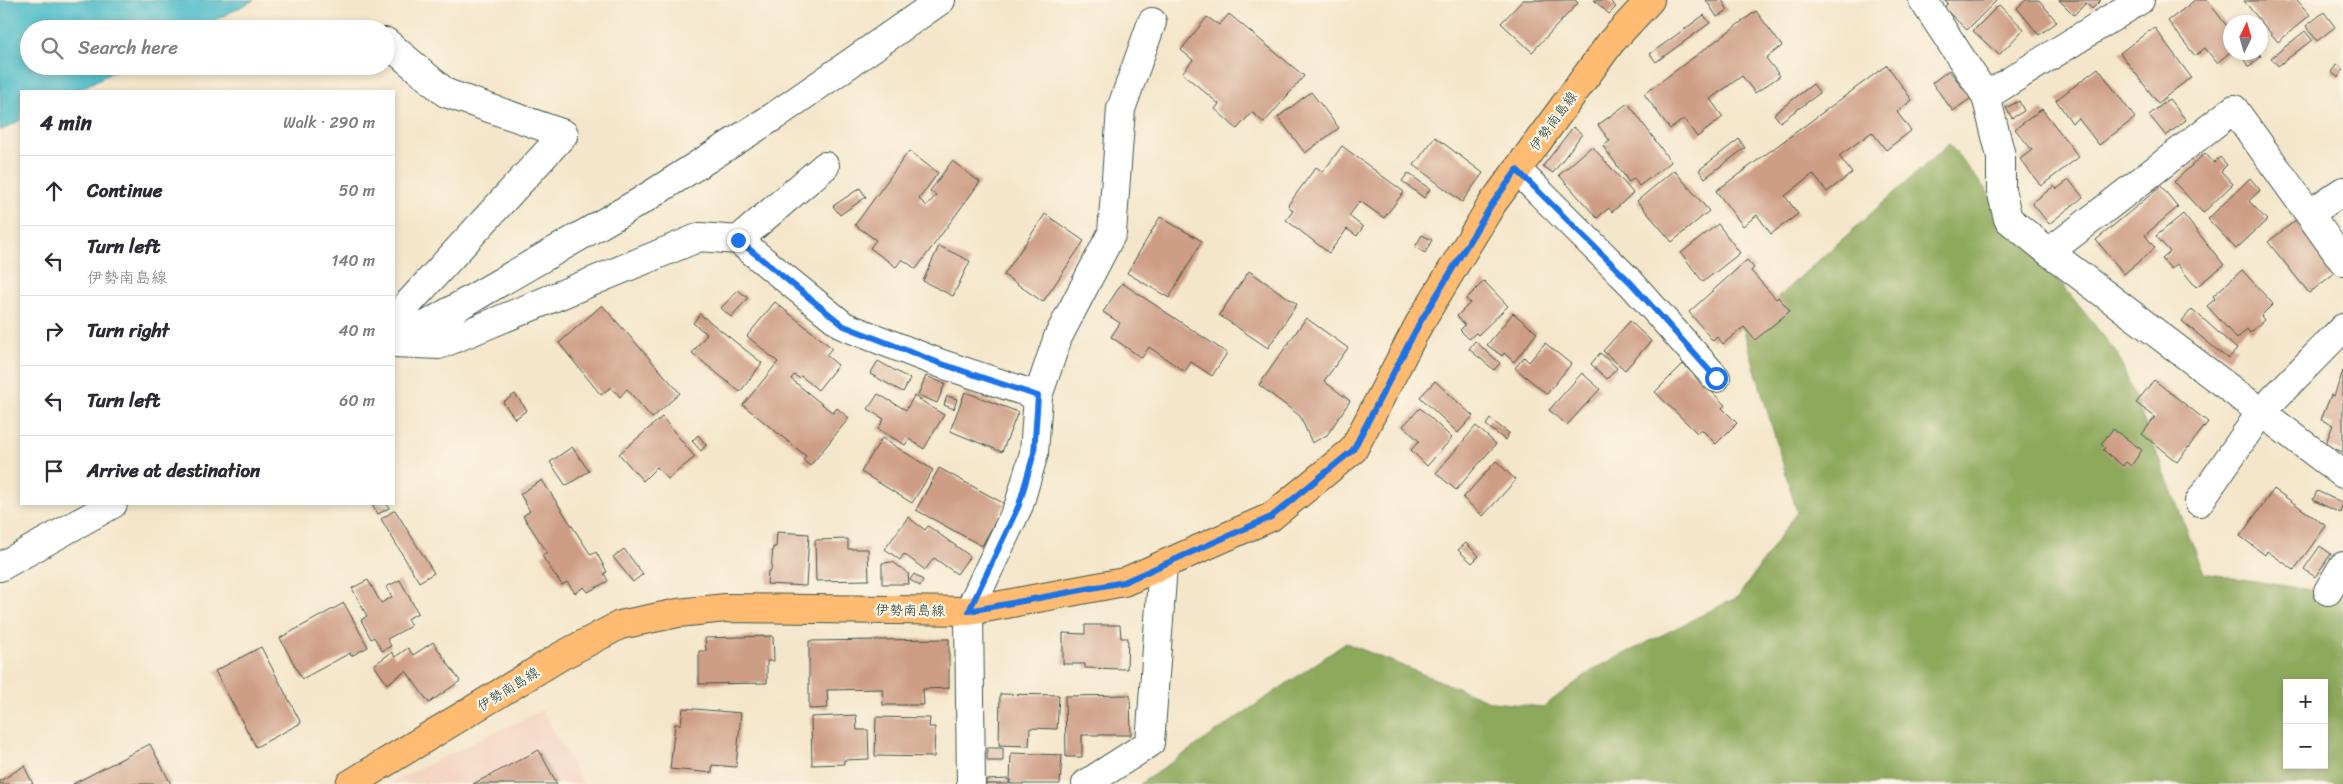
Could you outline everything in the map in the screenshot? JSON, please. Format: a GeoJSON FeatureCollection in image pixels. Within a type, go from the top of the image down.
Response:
{"type":"FeatureCollection","features":[{"type":"Feature","properties":{"kind":"main road","name":"伊勢南島線"},"geometry":{"type":"LineString","coordinates":[[350,784],[561,656],[620,625],[678,613],[726,608],[969,611],[1124,582],[1271,517],[1353,450],[1419,324],[1492,204],[1611,42],[1650,0]]}},
{"type":"Feature","properties":{"kind":"street"},"geometry":{"type":"LineString","coordinates":[[395,342],[641,201],[773,117],[941,0]]}},
{"type":"Feature","properties":{"kind":"street"},"geometry":{"type":"LineString","coordinates":[[1923,0],[1986,96],[2001,156],[2001,190],[2008,219],[2343,474]]}},
{"type":"Feature","properties":{"kind":"street"},"geometry":{"type":"LineString","coordinates":[[1986,96],[2140,0]]}},
{"type":"Feature","properties":{"kind":"street"},"geometry":{"type":"LineString","coordinates":[[970,784],[969,611],[1019,505],[1034,453],[1038,396],[1058,337],[1112,233],[1121,109],[1152,22]]}},
{"type":"Feature","properties":{"kind":"street"},"geometry":{"type":"LineString","coordinates":[[395,50],[446,92],[564,134],[408,304],[395,340]]}},
{"type":"Feature","properties":{"kind":"street"},"geometry":{"type":"LineString","coordinates":[[2049,252],[2234,109],[2343,261]]}},
{"type":"Feature","properties":{"kind":"street"},"geometry":{"type":"LineString","coordinates":[[738,240],[825,166]]}},
{"type":"Feature","properties":{"kind":"street"},"geometry":{"type":"LineString","coordinates":[[1517,170],[1631,283],[1716,378]]}},
{"type":"Feature","properties":{"kind":"street"},"geometry":{"type":"LineString","coordinates":[[2309,214],[2343,191]]}},
{"type":"Feature","properties":{"kind":"street"},"geometry":{"type":"LineString","coordinates":[[395,343],[439,345],[700,237],[738,240],[844,326],[939,363],[1038,396]]}},
{"type":"Feature","properties":{"kind":"street"},"geometry":{"type":"LineString","coordinates":[[2199,502],[2261,412],[2343,328]]}},
{"type":"Feature","properties":{"kind":"street"},"geometry":{"type":"LineString","coordinates":[[0,567],[111,505]]}},
{"type":"Feature","properties":{"kind":"street"},"geometry":{"type":"LineString","coordinates":[[1086,784],[1150,743],[1163,565]]}},
{"type":"Feature","properties":{"kind":"street"},"geometry":{"type":"LineString","coordinates":[[2328,591],[2343,566]]}},
{"type":"Feature","properties":{"kind":"shaded area"},"geometry":{"type":"Polygon","coordinates":[[[542,710],[583,784],[391,784],[402,777],[542,710]]]}},
{"type":"Feature","properties":{"kind":"green space"},"geometry":{"type":"Polygon","coordinates":[[[1949,144],[2117,353],[2204,573],[2343,595],[2343,784],[1140,784],[1346,643],[1492,702],[1543,707],[1594,669],[1738,597],[1797,512],[1743,328],[1949,144]]]}},
{"type":"Feature","properties":{"kind":"water"},"geometry":{"type":"Polygon","coordinates":[[[0,0],[254,0],[215,20],[20,20],[20,75],[107,75],[78,90],[20,90],[20,121],[0,131],[0,0]]]}},
{"type":"Feature","properties":{"kind":"building"},"geometry":{"type":"Polygon","coordinates":[[[1523,0],[1575,0],[1578,3],[1532,52],[1501,23],[1523,0]]]}},
{"type":"Feature","properties":{"kind":"building"},"geometry":{"type":"Polygon","coordinates":[[[1594,0],[1609,0],[1616,7],[1609,14],[1594,0]]]}},
{"type":"Feature","properties":{"kind":"building"},"geometry":{"type":"Polygon","coordinates":[[[1706,0],[1722,0],[1728,10],[1717,17],[1706,0]]]}},
{"type":"Feature","properties":{"kind":"building"},"geometry":{"type":"Polygon","coordinates":[[[1945,0],[1997,0],[1967,30],[1944,8],[1948,3],[1945,0]]]}},
{"type":"Feature","properties":{"kind":"building"},"geometry":{"type":"Polygon","coordinates":[[[2026,0],[2039,0],[2057,22],[2039,35],[2017,8],[2026,0]]]}},
{"type":"Feature","properties":{"kind":"building"},"geometry":{"type":"Polygon","coordinates":[[[2059,0],[2101,0],[2092,9],[2086,3],[2074,15],[2059,0]]]}},
{"type":"Feature","properties":{"kind":"building"},"geometry":{"type":"Polygon","coordinates":[[[2195,0],[2207,0],[2223,21],[2223,58],[2217,63],[2205,48],[2195,56],[2168,21],[2195,0]]]}},
{"type":"Feature","properties":{"kind":"building"},"geometry":{"type":"Polygon","coordinates":[[[2297,0],[2310,15],[2278,42],[2268,30],[2268,15],[2256,15],[2244,1],[2297,0]]]}},
{"type":"Feature","properties":{"kind":"building"},"geometry":{"type":"Polygon","coordinates":[[[1999,5],[2024,29],[1999,55],[1973,31],[1999,5]]]}},
{"type":"Feature","properties":{"kind":"building"},"geometry":{"type":"Polygon","coordinates":[[[1756,11],[1782,46],[1766,58],[1780,76],[1755,93],[1742,76],[1710,99],[1723,117],[1697,137],[1684,119],[1670,129],[1644,94],[1756,11]]]}},
{"type":"Feature","properties":{"kind":"building"},"geometry":{"type":"Polygon","coordinates":[[[2324,12],[2335,27],[2317,41],[2306,26],[2324,12]]]}},
{"type":"Feature","properties":{"kind":"building"},"geometry":{"type":"Polygon","coordinates":[[[1229,14],[1304,76],[1264,123],[1252,112],[1237,129],[1215,109],[1219,104],[1182,73],[1193,60],[1181,50],[1207,17],[1219,25],[1229,14]]]}},
{"type":"Feature","properties":{"kind":"building"},"geometry":{"type":"Polygon","coordinates":[[[1704,15],[1710,23],[1656,62],[1650,54],[1704,15]]]}},
{"type":"Feature","properties":{"kind":"building"},"geometry":{"type":"Polygon","coordinates":[[[2154,27],[2191,77],[2158,103],[2120,53],[2154,27]]]}},
{"type":"Feature","properties":{"kind":"building"},"geometry":{"type":"Polygon","coordinates":[[[2305,31],[2312,40],[2278,66],[2271,58],[2305,31]]]}},
{"type":"Feature","properties":{"kind":"building"},"geometry":{"type":"Polygon","coordinates":[[[2244,60],[2257,60],[2249,67],[2244,60]]]}},
{"type":"Feature","properties":{"kind":"building"},"geometry":{"type":"Polygon","coordinates":[[[2337,64],[2343,69],[2339,78],[2331,72],[2337,64]]]}},
{"type":"Feature","properties":{"kind":"building"},"geometry":{"type":"Polygon","coordinates":[[[1887,65],[1912,100],[1897,112],[1911,131],[1886,150],[1872,132],[1839,156],[1852,173],[1827,192],[1813,174],[1785,196],[1798,214],[1771,234],[1757,215],[1743,226],[1716,191],[1887,65]]]}},
{"type":"Feature","properties":{"kind":"building"},"geometry":{"type":"Polygon","coordinates":[[[2098,68],[2135,118],[2099,145],[2078,118],[2072,123],[2056,100],[2098,68]]]}},
{"type":"Feature","properties":{"kind":"building"},"geometry":{"type":"Polygon","coordinates":[[[1949,70],[1971,98],[1953,111],[1932,83],[1949,70]]]}},
{"type":"Feature","properties":{"kind":"building"},"geometry":{"type":"Polygon","coordinates":[[[1813,84],[1820,93],[1780,122],[1774,114],[1813,84]]]}},
{"type":"Feature","properties":{"kind":"building"},"geometry":{"type":"Polygon","coordinates":[[[1311,92],[1339,128],[1305,153],[1278,117],[1311,92]]]}},
{"type":"Feature","properties":{"kind":"building"},"geometry":{"type":"Polygon","coordinates":[[[2169,99],[2186,120],[2166,136],[2149,115],[2169,99]]]}},
{"type":"Feature","properties":{"kind":"building"},"geometry":{"type":"Polygon","coordinates":[[[2019,101],[2024,111],[2012,118],[2006,108],[2019,101]]]}},
{"type":"Feature","properties":{"kind":"building"},"geometry":{"type":"Polygon","coordinates":[[[1628,103],[1671,162],[1639,186],[1634,178],[1629,182],[1603,146],[1610,141],[1598,125],[1628,103]]]}},
{"type":"Feature","properties":{"kind":"building"},"geometry":{"type":"Polygon","coordinates":[[[2042,109],[2079,157],[2041,186],[2020,159],[2032,150],[2015,129],[2042,109]]]}},
{"type":"Feature","properties":{"kind":"building"},"geometry":{"type":"Polygon","coordinates":[[[1573,127],[1582,134],[1553,173],[1543,166],[1573,127]]]}},
{"type":"Feature","properties":{"kind":"building"},"geometry":{"type":"Polygon","coordinates":[[[1435,137],[1483,173],[1462,202],[1414,165],[1435,137]]]}},
{"type":"Feature","properties":{"kind":"building"},"geometry":{"type":"Polygon","coordinates":[[[1739,139],[1745,148],[1705,178],[1699,170],[1739,139]]]}},
{"type":"Feature","properties":{"kind":"building"},"geometry":{"type":"Polygon","coordinates":[[[1342,146],[1404,192],[1384,218],[1360,201],[1349,216],[1363,227],[1357,236],[1347,229],[1329,253],[1286,220],[1293,211],[1288,205],[1316,167],[1323,172],[1342,146]]]}},
{"type":"Feature","properties":{"kind":"building"},"geometry":{"type":"Polygon","coordinates":[[[1592,146],[1633,193],[1612,212],[1609,208],[1597,218],[1559,175],[1592,146]]]}},
{"type":"Feature","properties":{"kind":"building"},"geometry":{"type":"Polygon","coordinates":[[[909,151],[938,173],[919,199],[927,206],[936,195],[930,191],[952,161],[980,182],[916,269],[902,259],[896,267],[870,248],[876,240],[855,225],[909,151]]]}},
{"type":"Feature","properties":{"kind":"building"},"geometry":{"type":"Polygon","coordinates":[[[2205,153],[2214,163],[2220,157],[2227,165],[2221,171],[2233,184],[2203,213],[2174,182],[2205,153]]]}},
{"type":"Feature","properties":{"kind":"building"},"geometry":{"type":"Polygon","coordinates":[[[1674,170],[1709,211],[1672,242],[1637,201],[1674,170]]]}},
{"type":"Feature","properties":{"kind":"building"},"geometry":{"type":"Polygon","coordinates":[[[1408,173],[1430,189],[1424,198],[1402,181],[1408,173]]]}},
{"type":"Feature","properties":{"kind":"building"},"geometry":{"type":"Polygon","coordinates":[[[2250,178],[2260,190],[2249,201],[2267,220],[2236,249],[2208,219],[2250,178]]]}},
{"type":"Feature","properties":{"kind":"building"},"geometry":{"type":"Polygon","coordinates":[[[2069,180],[2083,197],[2049,224],[2032,203],[2054,186],[2057,189],[2069,180]]]}},
{"type":"Feature","properties":{"kind":"building"},"geometry":{"type":"Polygon","coordinates":[[[2161,186],[2178,207],[2145,235],[2155,248],[2124,274],[2096,240],[2161,186]]]}},
{"type":"Feature","properties":{"kind":"building"},"geometry":{"type":"Polygon","coordinates":[[[860,188],[866,197],[840,215],[833,206],[860,188]]]}},
{"type":"Feature","properties":{"kind":"building"},"geometry":{"type":"Polygon","coordinates":[[[1045,214],[1084,241],[1043,302],[1004,275],[1045,214]]]}},
{"type":"Feature","properties":{"kind":"building"},"geometry":{"type":"Polygon","coordinates":[[[2183,214],[2224,265],[2196,287],[2177,264],[2171,269],[2162,259],[2170,252],[2156,236],[2183,214]]]}},
{"type":"Feature","properties":{"kind":"building"},"geometry":{"type":"Polygon","coordinates":[[[1160,217],[1202,241],[1169,298],[1127,273],[1160,217]]]}},
{"type":"Feature","properties":{"kind":"building"},"geometry":{"type":"Polygon","coordinates":[[[2296,220],[2336,272],[2309,293],[2268,242],[2296,220]]]}},
{"type":"Feature","properties":{"kind":"building"},"geometry":{"type":"Polygon","coordinates":[[[1718,224],[1740,253],[1703,282],[1681,253],[1718,224]]]}},
{"type":"Feature","properties":{"kind":"building"},"geometry":{"type":"Polygon","coordinates":[[[1422,235],[1432,240],[1425,253],[1415,247],[1422,235]]]}},
{"type":"Feature","properties":{"kind":"building"},"geometry":{"type":"Polygon","coordinates":[[[939,246],[970,261],[953,296],[923,281],[939,246]]]}},
{"type":"Feature","properties":{"kind":"building"},"geometry":{"type":"Polygon","coordinates":[[[1747,260],[1754,268],[1751,271],[1776,299],[1778,297],[1790,311],[1755,340],[1744,327],[1723,344],[1717,337],[1713,341],[1689,312],[1747,260]]]}},
{"type":"Feature","properties":{"kind":"building"},"geometry":{"type":"Polygon","coordinates":[[[2242,270],[2273,304],[2261,316],[2264,320],[2250,333],[2247,329],[2237,339],[2207,306],[2215,299],[2213,296],[2242,270]]]}},
{"type":"Feature","properties":{"kind":"building"},"geometry":{"type":"Polygon","coordinates":[[[1249,271],[1297,304],[1268,348],[1219,315],[1249,271]]]}},
{"type":"Feature","properties":{"kind":"building"},"geometry":{"type":"Polygon","coordinates":[[[1484,281],[1508,306],[1478,335],[1476,333],[1469,339],[1460,330],[1465,325],[1457,316],[1470,303],[1466,299],[1484,281]]]}},
{"type":"Feature","properties":{"kind":"building"},"geometry":{"type":"Polygon","coordinates":[[[1122,283],[1227,353],[1212,376],[1191,362],[1185,372],[1149,347],[1142,358],[1111,337],[1120,323],[1103,312],[1122,283]]]}},
{"type":"Feature","properties":{"kind":"building"},"geometry":{"type":"Polygon","coordinates":[[[738,290],[748,298],[731,317],[721,308],[738,290]]]}},
{"type":"Feature","properties":{"kind":"building"},"geometry":{"type":"Polygon","coordinates":[[[775,302],[832,348],[826,355],[838,365],[818,390],[801,376],[799,378],[794,375],[791,379],[833,413],[837,408],[849,418],[810,466],[803,460],[806,456],[743,405],[778,362],[747,336],[775,302]]]}},
{"type":"Feature","properties":{"kind":"building"},"geometry":{"type":"Polygon","coordinates":[[[602,305],[680,393],[652,418],[627,389],[620,397],[611,387],[601,395],[559,343],[602,305]]]}},
{"type":"Feature","properties":{"kind":"building"},"geometry":{"type":"Polygon","coordinates":[[[2192,309],[2237,349],[2228,359],[2182,321],[2192,309]]]}},
{"type":"Feature","properties":{"kind":"building"},"geometry":{"type":"Polygon","coordinates":[[[1513,313],[1537,333],[1514,362],[1504,353],[1502,356],[1487,345],[1513,313]]]}},
{"type":"Feature","properties":{"kind":"building"},"geometry":{"type":"Polygon","coordinates":[[[700,314],[762,363],[740,392],[692,353],[707,334],[693,323],[700,314]]]}},
{"type":"Feature","properties":{"kind":"building"},"geometry":{"type":"Polygon","coordinates":[[[1306,318],[1348,348],[1324,381],[1350,401],[1327,435],[1312,443],[1300,416],[1259,385],[1306,318]]]}},
{"type":"Feature","properties":{"kind":"building"},"geometry":{"type":"Polygon","coordinates":[[[1630,321],[1651,341],[1625,370],[1603,351],[1630,321]]]}},
{"type":"Feature","properties":{"kind":"building"},"geometry":{"type":"Polygon","coordinates":[[[1475,341],[1500,363],[1494,370],[1469,349],[1475,341]]]}},
{"type":"Feature","properties":{"kind":"building"},"geometry":{"type":"Polygon","coordinates":[[[1545,343],[1571,364],[1547,394],[1515,368],[1524,357],[1529,362],[1545,343]]]}},
{"type":"Feature","properties":{"kind":"building"},"geometry":{"type":"Polygon","coordinates":[[[1600,353],[1617,368],[1607,379],[1591,364],[1600,353]]]}},
{"type":"Feature","properties":{"kind":"building"},"geometry":{"type":"Polygon","coordinates":[[[878,361],[910,379],[903,392],[870,374],[878,361]]]}},
{"type":"Feature","properties":{"kind":"building"},"geometry":{"type":"Polygon","coordinates":[[[1683,364],[1694,375],[1697,372],[1707,387],[1725,405],[1722,408],[1737,423],[1716,444],[1701,429],[1697,433],[1655,392],[1683,364]]]}},
{"type":"Feature","properties":{"kind":"building"},"geometry":{"type":"Polygon","coordinates":[[[2343,371],[2343,452],[2325,445],[2333,425],[2321,420],[2331,395],[2334,396],[2343,371]]]}},
{"type":"Feature","properties":{"kind":"building"},"geometry":{"type":"Polygon","coordinates":[[[1582,373],[1600,389],[1567,425],[1549,410],[1582,373]]]}},
{"type":"Feature","properties":{"kind":"building"},"geometry":{"type":"Polygon","coordinates":[[[926,376],[945,384],[937,403],[918,395],[926,376]]]}},
{"type":"Feature","properties":{"kind":"building"},"geometry":{"type":"Polygon","coordinates":[[[2154,380],[2208,422],[2177,462],[2142,434],[2155,417],[2136,403],[2154,380]]]}},
{"type":"Feature","properties":{"kind":"building"},"geometry":{"type":"Polygon","coordinates":[[[1435,381],[1473,416],[1458,433],[1420,397],[1435,381]]]}},
{"type":"Feature","properties":{"kind":"building"},"geometry":{"type":"Polygon","coordinates":[[[965,392],[1018,412],[1002,452],[950,431],[965,392]]]}},
{"type":"Feature","properties":{"kind":"building"},"geometry":{"type":"Polygon","coordinates":[[[515,394],[527,410],[515,419],[503,402],[515,394]]]}},
{"type":"Feature","properties":{"kind":"building"},"geometry":{"type":"Polygon","coordinates":[[[878,394],[906,410],[914,396],[944,415],[924,449],[909,439],[905,445],[878,429],[884,419],[868,409],[878,394]]]}},
{"type":"Feature","properties":{"kind":"building"},"geometry":{"type":"Polygon","coordinates":[[[947,396],[957,399],[954,409],[944,405],[947,396]]]}},
{"type":"Feature","properties":{"kind":"building"},"geometry":{"type":"Polygon","coordinates":[[[1420,408],[1452,438],[1427,466],[1411,450],[1419,441],[1403,426],[1420,408]]]}},
{"type":"Feature","properties":{"kind":"building"},"geometry":{"type":"Polygon","coordinates":[[[662,417],[695,457],[668,479],[657,467],[643,481],[619,454],[662,417]]]}},
{"type":"Feature","properties":{"kind":"building"},"geometry":{"type":"Polygon","coordinates":[[[1490,419],[1509,433],[1505,440],[1486,425],[1490,419]]]}},
{"type":"Feature","properties":{"kind":"building"},"geometry":{"type":"Polygon","coordinates":[[[1476,426],[1496,444],[1456,490],[1436,473],[1476,426]]]}},
{"type":"Feature","properties":{"kind":"building"},"geometry":{"type":"Polygon","coordinates":[[[2113,429],[2142,450],[2131,466],[2126,462],[2123,466],[2103,450],[2105,448],[2101,444],[2113,429]]]}},
{"type":"Feature","properties":{"kind":"building"},"geometry":{"type":"Polygon","coordinates":[[[698,435],[706,445],[701,451],[692,441],[698,435]]]}},
{"type":"Feature","properties":{"kind":"building"},"geometry":{"type":"Polygon","coordinates":[[[882,438],[933,470],[912,503],[861,472],[882,438]]]}},
{"type":"Feature","properties":{"kind":"building"},"geometry":{"type":"Polygon","coordinates":[[[572,447],[589,471],[566,486],[550,462],[572,447]]]}},
{"type":"Feature","properties":{"kind":"building"},"geometry":{"type":"Polygon","coordinates":[[[1496,461],[1516,480],[1483,516],[1463,498],[1496,461]]]}},
{"type":"Feature","properties":{"kind":"building"},"geometry":{"type":"Polygon","coordinates":[[[939,468],[1005,504],[982,546],[916,510],[939,468]]]}},
{"type":"Feature","properties":{"kind":"building"},"geometry":{"type":"Polygon","coordinates":[[[542,480],[591,555],[596,552],[607,572],[604,573],[608,581],[588,592],[584,587],[575,593],[567,582],[562,585],[542,556],[547,552],[523,516],[530,511],[520,494],[542,480]]]}},
{"type":"Feature","properties":{"kind":"building"},"geometry":{"type":"Polygon","coordinates":[[[2274,489],[2326,526],[2294,570],[2267,551],[2265,555],[2240,536],[2274,489]]]}},
{"type":"Feature","properties":{"kind":"building"},"geometry":{"type":"Polygon","coordinates":[[[2317,491],[2343,503],[2340,513],[2313,500],[2317,491]]]}},
{"type":"Feature","properties":{"kind":"building"},"geometry":{"type":"Polygon","coordinates":[[[373,505],[388,505],[389,508],[378,514],[373,505]]]}},
{"type":"Feature","properties":{"kind":"building"},"geometry":{"type":"Polygon","coordinates":[[[395,510],[434,573],[419,582],[381,519],[395,510]]]}},
{"type":"Feature","properties":{"kind":"building"},"geometry":{"type":"Polygon","coordinates":[[[908,517],[925,530],[928,526],[970,556],[957,574],[934,558],[925,570],[904,554],[900,560],[885,549],[908,517]]]}},
{"type":"Feature","properties":{"kind":"building"},"geometry":{"type":"Polygon","coordinates":[[[777,532],[809,534],[806,586],[767,584],[768,571],[771,571],[773,547],[776,547],[777,532]]]}},
{"type":"Feature","properties":{"kind":"building"},"geometry":{"type":"Polygon","coordinates":[[[848,539],[848,549],[868,549],[869,580],[816,581],[815,540],[848,539]]]}},
{"type":"Feature","properties":{"kind":"building"},"geometry":{"type":"Polygon","coordinates":[[[1466,543],[1479,556],[1472,563],[1458,550],[1466,543]]]}},
{"type":"Feature","properties":{"kind":"building"},"geometry":{"type":"Polygon","coordinates":[[[2320,546],[2331,554],[2315,577],[2304,569],[2320,546]]]}},
{"type":"Feature","properties":{"kind":"building"},"geometry":{"type":"Polygon","coordinates":[[[624,549],[643,574],[633,582],[613,557],[624,549]]]}},
{"type":"Feature","properties":{"kind":"building"},"geometry":{"type":"Polygon","coordinates":[[[893,562],[908,573],[909,584],[882,584],[882,563],[893,562]]]}},
{"type":"Feature","properties":{"kind":"building"},"geometry":{"type":"Polygon","coordinates":[[[914,574],[923,580],[920,586],[910,580],[914,574]]]}},
{"type":"Feature","properties":{"kind":"building"},"geometry":{"type":"Polygon","coordinates":[[[368,580],[381,603],[392,597],[386,587],[400,580],[418,613],[407,619],[411,626],[387,639],[391,646],[382,651],[374,637],[371,639],[361,620],[367,616],[352,588],[368,580]]]}},
{"type":"Feature","properties":{"kind":"building"},"geometry":{"type":"Polygon","coordinates":[[[344,603],[368,647],[351,656],[350,653],[302,679],[280,638],[344,603]]]}},
{"type":"Feature","properties":{"kind":"building"},"geometry":{"type":"Polygon","coordinates":[[[1085,625],[1120,625],[1121,638],[1128,638],[1127,669],[1085,668],[1085,664],[1063,664],[1063,633],[1085,634],[1085,625]]]}},
{"type":"Feature","properties":{"kind":"building"},"geometry":{"type":"Polygon","coordinates":[[[773,636],[774,661],[767,661],[767,683],[699,684],[699,651],[706,651],[705,638],[773,636]]]}},
{"type":"Feature","properties":{"kind":"building"},"geometry":{"type":"Polygon","coordinates":[[[949,639],[949,688],[923,689],[924,705],[883,705],[882,689],[827,690],[828,708],[809,709],[809,641],[949,639]]]}},
{"type":"Feature","properties":{"kind":"building"},"geometry":{"type":"Polygon","coordinates":[[[433,642],[460,681],[429,703],[406,671],[387,684],[374,665],[392,652],[395,657],[408,648],[413,655],[433,642]]]}},
{"type":"Feature","properties":{"kind":"building"},"geometry":{"type":"Polygon","coordinates":[[[261,647],[301,723],[256,747],[215,671],[261,647]]]}},
{"type":"Feature","properties":{"kind":"building"},"geometry":{"type":"Polygon","coordinates":[[[1000,694],[1059,695],[1057,729],[1030,728],[1029,746],[999,745],[1000,694]]]}},
{"type":"Feature","properties":{"kind":"building"},"geometry":{"type":"Polygon","coordinates":[[[1130,695],[1131,735],[1082,735],[1082,757],[1066,757],[1065,696],[1130,695]]]}},
{"type":"Feature","properties":{"kind":"building"},"geometry":{"type":"Polygon","coordinates":[[[683,708],[741,713],[736,767],[712,765],[712,773],[670,769],[675,724],[681,724],[683,708]]]}},
{"type":"Feature","properties":{"kind":"building"},"geometry":{"type":"Polygon","coordinates":[[[856,715],[857,730],[868,730],[869,759],[844,760],[844,764],[812,765],[811,717],[856,715]]]}},
{"type":"Feature","properties":{"kind":"building"},"geometry":{"type":"Polygon","coordinates":[[[876,717],[930,718],[929,727],[935,727],[934,757],[875,756],[876,717]]]}},
{"type":"Feature","properties":{"kind":"building"},"geometry":{"type":"Polygon","coordinates":[[[150,744],[171,784],[73,784],[150,744]]]}},
{"type":"Feature","properties":{"kind":"building"},"geometry":{"type":"Polygon","coordinates":[[[987,748],[1003,748],[1003,761],[987,761],[987,748]]]}},
{"type":"Feature","properties":{"kind":"building"},"geometry":{"type":"Polygon","coordinates":[[[539,750],[557,784],[473,784],[539,750]]]}},
{"type":"Feature","properties":{"kind":"building"},"geometry":{"type":"Polygon","coordinates":[[[1011,753],[1062,755],[1060,784],[1010,784],[1011,753]]]}},
{"type":"Feature","properties":{"kind":"building"},"geometry":{"type":"Polygon","coordinates":[[[24,766],[33,784],[0,784],[0,781],[24,766]]]}},
{"type":"Feature","properties":{"kind":"building"},"geometry":{"type":"Polygon","coordinates":[[[1009,779],[1009,784],[986,784],[986,780],[1009,779]]]}},
{"type":"Feature","properties":{"kind":"route"},"geometry":{"type":"LineString","coordinates":[[738,240],[844,326],[939,363],[1038,396],[1034,453],[1019,505],[969,611],[1124,582],[1271,517],[1353,450],[1419,324],[1492,204],[1517,170],[1631,283],[1716,378]]}}]}
